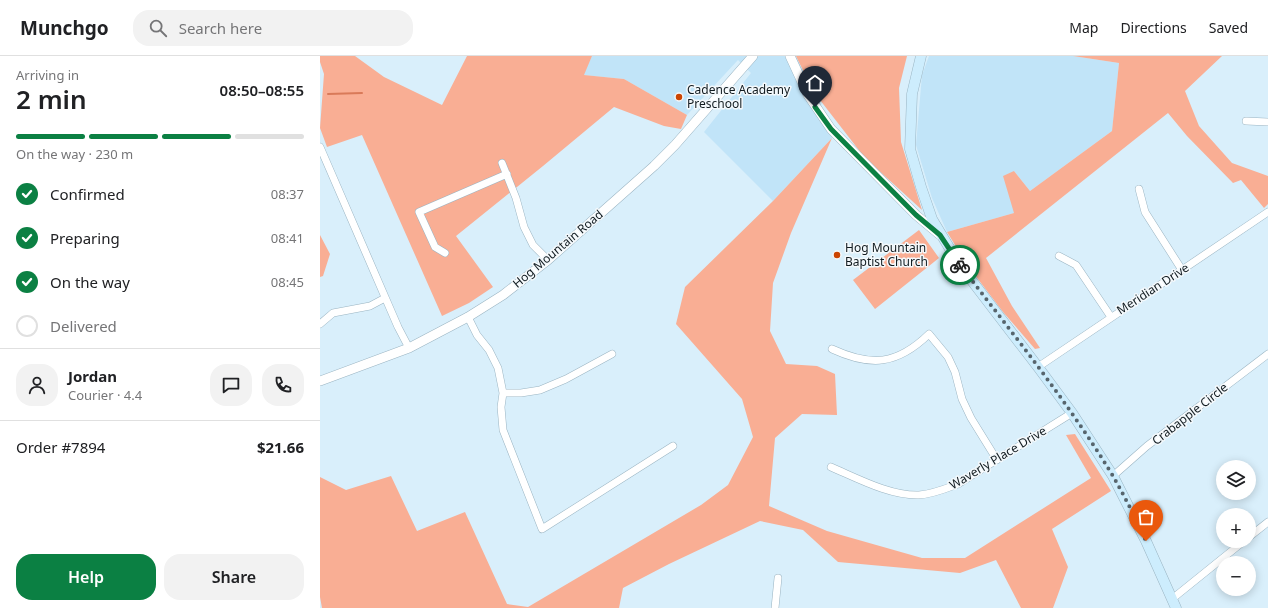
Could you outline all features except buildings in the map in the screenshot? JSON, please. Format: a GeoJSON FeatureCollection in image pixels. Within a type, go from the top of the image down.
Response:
{"type":"FeatureCollection","features":[{"type":"Feature","properties":{"kind":"main road"},"geometry":{"type":"LineString","coordinates":[[921,56],[912,94],[910,149],[927,207],[940,235],[959,264],[1072,413],[1113,476],[1146,541],[1174,603]]}},
{"type":"Feature","properties":{"kind":"street","name":"Hog Mountain Road"},"geometry":{"type":"LineString","coordinates":[[320,381],[409,348],[468,318],[503,295],[548,260],[654,166],[675,145],[753,56]]}},
{"type":"Feature","properties":{"kind":"street"},"geometry":{"type":"LineString","coordinates":[[790,56],[808,95],[831,129],[916,215],[940,235]]}},
{"type":"Feature","properties":{"kind":"street"},"geometry":{"type":"LineString","coordinates":[[1246,121],[1268,122]]}},
{"type":"Feature","properties":{"kind":"street"},"geometry":{"type":"LineString","coordinates":[[320,149],[385,298],[409,348]]}},
{"type":"Feature","properties":{"kind":"street"},"geometry":{"type":"LineString","coordinates":[[502,163],[516,198],[524,227],[533,245],[548,260]]}},
{"type":"Feature","properties":{"kind":"street"},"geometry":{"type":"LineString","coordinates":[[445,253],[435,247],[419,212],[507,174]]}},
{"type":"Feature","properties":{"kind":"street"},"geometry":{"type":"LineString","coordinates":[[1139,188],[1145,212],[1182,270]]}},
{"type":"Feature","properties":{"kind":"street","name":"Meridian Drive"},"geometry":{"type":"LineString","coordinates":[[1038,367],[1268,212]]}},
{"type":"Feature","properties":{"kind":"street"},"geometry":{"type":"LineString","coordinates":[[1059,256],[1076,265],[1111,317]]}},
{"type":"Feature","properties":{"kind":"street"},"geometry":{"type":"LineString","coordinates":[[320,324],[333,313],[370,306],[385,298]]}},
{"type":"Feature","properties":{"kind":"street"},"geometry":{"type":"LineString","coordinates":[[468,318],[477,335],[489,350],[498,368],[503,393],[501,407],[503,430],[542,529],[674,446]]}},
{"type":"Feature","properties":{"kind":"street"},"geometry":{"type":"LineString","coordinates":[[832,349],[850,357],[868,361],[881,360],[895,357],[909,351],[929,334],[948,357],[955,372],[962,399],[971,418],[997,460]]}},
{"type":"Feature","properties":{"kind":"street"},"geometry":{"type":"LineString","coordinates":[[503,393],[521,393],[540,390],[566,379],[612,354]]}},
{"type":"Feature","properties":{"kind":"street","name":"Crabapple Circle"},"geometry":{"type":"LineString","coordinates":[[1113,476],[1147,446],[1268,354]]}},
{"type":"Feature","properties":{"kind":"street","name":"Waverly Place Drive"},"geometry":{"type":"LineString","coordinates":[[831,467],[899,493],[919,495],[939,492],[958,484],[1072,413]]}},
{"type":"Feature","properties":{"kind":"street"},"geometry":{"type":"LineString","coordinates":[[1256,531],[1268,522]]}},
{"type":"Feature","properties":{"kind":"street"},"geometry":{"type":"LineString","coordinates":[[1174,603],[1236,548]]}},
{"type":"Feature","properties":{"kind":"street"},"geometry":{"type":"LineString","coordinates":[[775,608],[778,578]]}},
{"type":"Feature","properties":{"kind":"shaded area"},"geometry":{"type":"Polygon","coordinates":[[[320,56],[355,56],[384,77],[442,105],[467,56],[592,56],[584,75],[624,79],[687,115],[681,129],[664,126],[614,107],[456,236],[493,287],[469,303],[442,316],[362,135],[327,147],[320,128],[324,74],[320,62],[320,56]]]}},
{"type":"Feature","properties":{"kind":"shaded area"},"geometry":{"type":"Polygon","coordinates":[[[592,56],[796,56],[813,91],[819,99],[832,138],[773,201],[704,132],[751,73],[738,60],[687,115],[624,79],[583,75],[592,56]]]}},
{"type":"Feature","properties":{"kind":"shaded area"},"geometry":{"type":"Polygon","coordinates":[[[796,56],[907,56],[899,88],[901,142],[922,210],[865,158],[813,91],[796,56]]]}},
{"type":"Feature","properties":{"kind":"shaded area"},"geometry":{"type":"Polygon","coordinates":[[[929,56],[1073,56],[1119,63],[1112,131],[1030,191],[1014,171],[1014,213],[947,232],[932,198],[916,145],[922,75],[929,56]]]}},
{"type":"Feature","properties":{"kind":"shaded area"},"geometry":{"type":"Polygon","coordinates":[[[1073,56],[1222,56],[1185,91],[1199,126],[1232,163],[1268,176],[1268,204],[1264,208],[1241,180],[1233,183],[1187,136],[1168,113],[986,258],[1012,306],[1040,348],[1035,349],[1003,312],[968,266],[947,232],[1014,213],[1003,176],[1014,171],[1030,191],[1112,131],[1119,63],[1073,56]]]}},
{"type":"Feature","properties":{"kind":"shaded area"},"geometry":{"type":"Polygon","coordinates":[[[832,138],[791,233],[773,283],[770,331],[786,364],[817,366],[835,374],[837,415],[802,414],[775,438],[769,506],[827,531],[922,558],[965,558],[1091,478],[1066,435],[1075,434],[1111,491],[1052,529],[1068,567],[1053,608],[1021,608],[996,560],[960,573],[838,562],[803,530],[760,521],[669,564],[623,588],[619,608],[322,608],[320,597],[320,477],[346,490],[391,476],[417,531],[465,512],[507,604],[528,607],[701,505],[728,485],[753,437],[742,399],[676,324],[685,287],[773,201],[832,138]]]}},
{"type":"Feature","properties":{"kind":"shaded area"},"geometry":{"type":"Polygon","coordinates":[[[919,230],[939,258],[875,309],[853,280],[919,230]]]}},
{"type":"Feature","properties":{"kind":"shaded area"},"geometry":{"type":"Polygon","coordinates":[[[320,235],[330,254],[323,276],[320,277],[320,235]]]}},
{"type":"Feature","properties":{"kind":"waterway"},"geometry":{"type":"LineString","coordinates":[[328,94],[362,93]]}},
{"type":"Feature","properties":{"kind":"way so far"},"geometry":{"type":"LineString","coordinates":[[960,265],[1072,413],[1113,476],[1146,541]]}},
{"type":"Feature","properties":{"kind":"place","name":"Cadence Academy Preschool"},"geometry":{"type":"Point","coordinates":[679,97]}},
{"type":"Feature","properties":{"kind":"place","name":"Hog Mountain Baptist Church"},"geometry":{"type":"Point","coordinates":[837,255]}},
{"type":"Feature","properties":{"kind":"route"},"geometry":{"type":"LineString","coordinates":[[815,107],[831,129],[916,215],[940,235],[960,265]]}}]}
